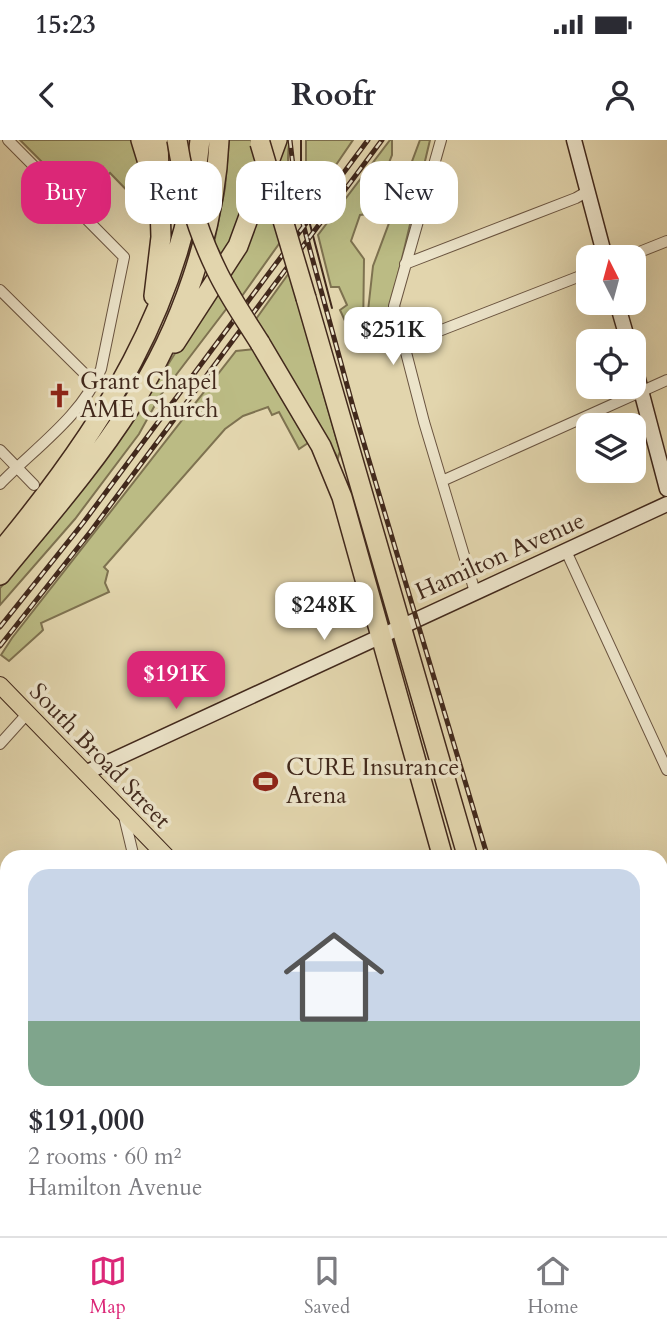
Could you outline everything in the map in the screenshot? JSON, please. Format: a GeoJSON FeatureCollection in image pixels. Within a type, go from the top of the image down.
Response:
{"type":"FeatureCollection","features":[{"type":"Feature","properties":{"kind":"highway"},"geometry":{"type":"LineString","coordinates":[[141,140],[147,161]]}},
{"type":"Feature","properties":{"kind":"highway"},"geometry":{"type":"LineString","coordinates":[[158,140],[159,161]]}},
{"type":"Feature","properties":{"kind":"highway"},"geometry":{"type":"LineString","coordinates":[[177,140],[186,186],[205,245],[218,273],[308,421],[332,471],[382,634],[441,850]]}},
{"type":"Feature","properties":{"kind":"highway"},"geometry":{"type":"LineString","coordinates":[[0,552],[72,461],[144,341],[162,302],[173,269],[189,206],[200,140]]}},
{"type":"Feature","properties":{"kind":"highway"},"geometry":{"type":"LineString","coordinates":[[147,380],[188,288],[207,228],[219,140]]}},
{"type":"Feature","properties":{"kind":"highway"},"geometry":{"type":"LineString","coordinates":[[0,575],[93,460],[175,344],[238,246],[266,141]]}},
{"type":"Feature","properties":{"kind":"highway"},"geometry":{"type":"LineString","coordinates":[[266,141],[306,298],[466,850]]}},
{"type":"Feature","properties":{"kind":"highway"},"geometry":{"type":"LineString","coordinates":[[144,341],[156,289],[162,224]]}},
{"type":"Feature","properties":{"kind":"highway"},"geometry":{"type":"LineString","coordinates":[[427,802],[434,850]]}},
{"type":"Feature","properties":{"kind":"main road"},"geometry":{"type":"LineString","coordinates":[[574,140],[602,245]]}},
{"type":"Feature","properties":{"kind":"main road"},"geometry":{"type":"LineString","coordinates":[[643,399],[667,489]]}},
{"type":"Feature","properties":{"kind":"main road","name":"Hamilton Avenue"},"geometry":{"type":"LineString","coordinates":[[85,773],[667,504]]}},
{"type":"Feature","properties":{"kind":"main road","name":"South Broad Street"},"geometry":{"type":"LineString","coordinates":[[0,685],[160,850]]}},
{"type":"Feature","properties":{"kind":"street"},"geometry":{"type":"LineString","coordinates":[[0,484],[82,404],[95,384],[101,369],[124,257],[8,140]]}},
{"type":"Feature","properties":{"kind":"street"},"geometry":{"type":"LineString","coordinates":[[441,140],[394,303],[403,345],[475,592]]}},
{"type":"Feature","properties":{"kind":"street"},"geometry":{"type":"LineString","coordinates":[[405,264],[588,191]]}},
{"type":"Feature","properties":{"kind":"street"},"geometry":{"type":"LineString","coordinates":[[646,249],[667,241]]}},
{"type":"Feature","properties":{"kind":"street"},"geometry":{"type":"LineString","coordinates":[[403,345],[576,278]]}},
{"type":"Feature","properties":{"kind":"street"},"geometry":{"type":"LineString","coordinates":[[0,289],[95,384]]}},
{"type":"Feature","properties":{"kind":"street"},"geometry":{"type":"LineString","coordinates":[[646,390],[667,380]]}},
{"type":"Feature","properties":{"kind":"street"},"geometry":{"type":"LineString","coordinates":[[442,481],[625,399]]}},
{"type":"Feature","properties":{"kind":"street"},"geometry":{"type":"LineString","coordinates":[[0,450],[34,485]]}},
{"type":"Feature","properties":{"kind":"street"},"geometry":{"type":"LineString","coordinates":[[566,551],[667,770]]}},
{"type":"Feature","properties":{"kind":"street"},"geometry":{"type":"LineString","coordinates":[[0,744],[27,714]]}},
{"type":"Feature","properties":{"kind":"street"},"geometry":{"type":"LineString","coordinates":[[123,811],[132,850]]}},
{"type":"Feature","properties":{"kind":"green space"},"geometry":{"type":"Polygon","coordinates":[[[20,140],[137,140],[142,161],[125,161],[125,188],[111,174],[111,161],[41,161],[20,140]]]}},
{"type":"Feature","properties":{"kind":"green space"},"geometry":{"type":"Polygon","coordinates":[[[229,140],[251,140],[256,161],[236,161],[236,224],[238,224],[224,259],[214,243],[218,224],[222,224],[229,140]]]}},
{"type":"Feature","properties":{"kind":"green space"},"geometry":{"type":"Polygon","coordinates":[[[282,140],[290,140],[289,161],[277,161],[282,140]]]}},
{"type":"Feature","properties":{"kind":"green space"},"geometry":{"type":"Polygon","coordinates":[[[306,140],[353,140],[339,161],[306,161],[306,140]]]}},
{"type":"Feature","properties":{"kind":"green space"},"geometry":{"type":"Polygon","coordinates":[[[390,140],[392,140],[390,161],[374,161],[390,140]]]}},
{"type":"Feature","properties":{"kind":"green space"},"geometry":{"type":"Polygon","coordinates":[[[420,140],[430,140],[425,161],[412,161],[420,140]]]}},
{"type":"Feature","properties":{"kind":"green space"},"geometry":{"type":"Polygon","coordinates":[[[360,180],[360,215],[351,241],[364,259],[363,336],[357,347],[340,310],[347,305],[339,287],[331,287],[318,235],[326,224],[346,224],[346,198],[360,180]]]}},
{"type":"Feature","properties":{"kind":"green space"},"geometry":{"type":"Polygon","coordinates":[[[250,224],[276,224],[281,241],[242,296],[228,272],[250,224]]]}},
{"type":"Feature","properties":{"kind":"green space"},"geometry":{"type":"Polygon","coordinates":[[[389,224],[410,224],[390,309],[389,330],[381,330],[368,311],[373,266],[389,224]]]}},
{"type":"Feature","properties":{"kind":"green space"},"geometry":{"type":"Polygon","coordinates":[[[289,273],[340,451],[338,458],[256,319],[289,273]]]}},
{"type":"Feature","properties":{"kind":"green space"},"geometry":{"type":"Polygon","coordinates":[[[215,290],[227,308],[160,396],[139,434],[75,519],[0,605],[0,588],[50,530],[133,420],[215,290]]]}},
{"type":"Feature","properties":{"kind":"green space"},"geometry":{"type":"Polygon","coordinates":[[[255,349],[311,441],[299,449],[279,412],[272,415],[268,407],[243,416],[225,429],[104,567],[108,571],[105,583],[109,592],[41,623],[43,630],[9,661],[1,655],[236,351],[255,349]]]}},
{"type":"Feature","properties":{"kind":"tram line"},"geometry":{"type":"LineString","coordinates":[[301,140],[301,190],[332,308]]}},
{"type":"Feature","properties":{"kind":"railway"},"geometry":{"type":"LineString","coordinates":[[290,140],[297,201],[353,407],[486,850]]}},
{"type":"Feature","properties":{"kind":"railway"},"geometry":{"type":"LineString","coordinates":[[0,627],[83,523],[368,140]]}},
{"type":"Feature","properties":{"kind":"railway"},"geometry":{"type":"LineString","coordinates":[[0,646],[91,531],[382,140]]}},
{"type":"Feature","properties":{"kind":"place","name":"Grant Chapel AME Church"},"geometry":{"type":"Point","coordinates":[60,395]}},
{"type":"Feature","properties":{"kind":"place","name":"CURE Insurance Arena"},"geometry":{"type":"Point","coordinates":[266,781]}}]}
